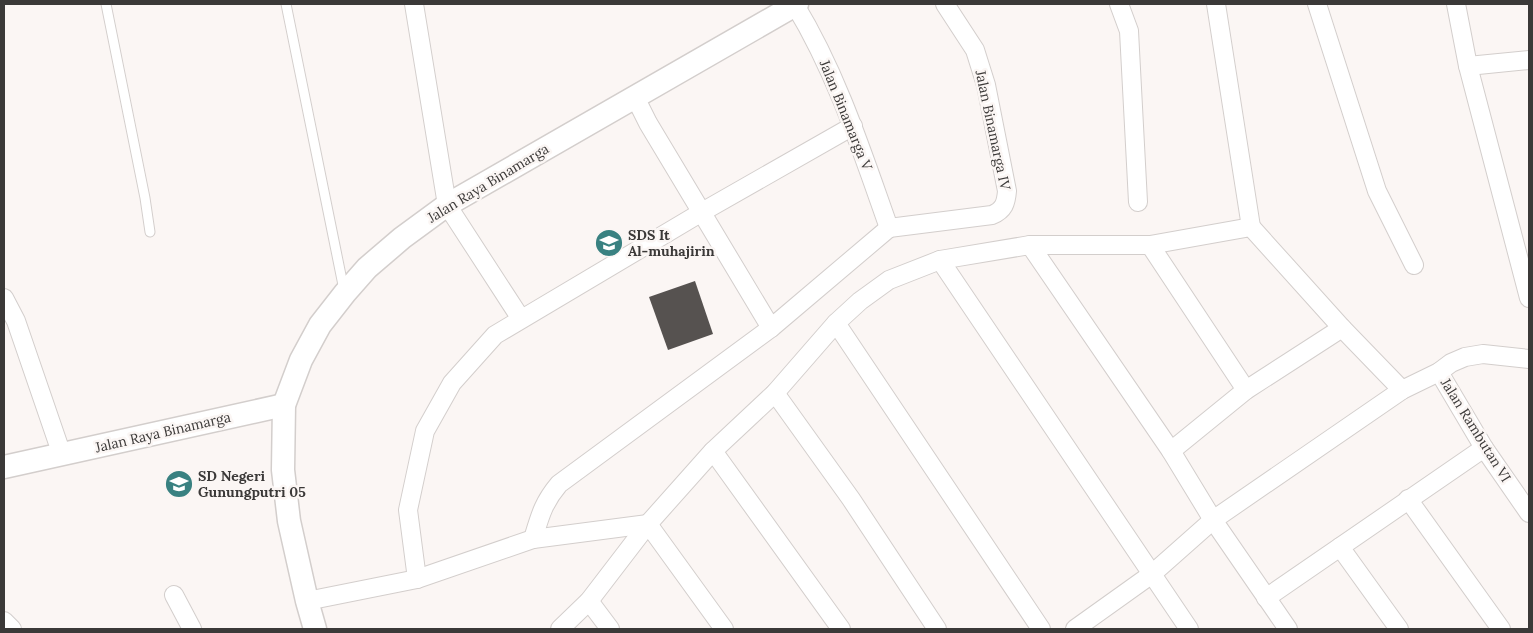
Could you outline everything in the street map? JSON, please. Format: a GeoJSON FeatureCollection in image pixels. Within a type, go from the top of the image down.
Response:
{"type":"FeatureCollection","features":[{"type":"Feature","properties":{"kind":"street"},"geometry":{"type":"LineString","coordinates":[[414,4],[447,205],[520,319]]}},
{"type":"Feature","properties":{"kind":"street","name":"Jalan Binamarga IV"},"geometry":{"type":"LineString","coordinates":[[889,228],[992,216],[1003,208],[1006,200],[1006,191],[983,77],[975,50],[945,4]]}},
{"type":"Feature","properties":{"kind":"street"},"geometry":{"type":"LineString","coordinates":[[1119,4],[1129,31],[1138,202]]}},
{"type":"Feature","properties":{"kind":"street"},"geometry":{"type":"LineString","coordinates":[[1216,4],[1251,228],[1342,328],[1402,390]]}},
{"type":"Feature","properties":{"kind":"street"},"geometry":{"type":"LineString","coordinates":[[1317,4],[1377,191],[1414,265]]}},
{"type":"Feature","properties":{"kind":"street"},"geometry":{"type":"LineString","coordinates":[[1456,4],[1468,66],[1529,298]]}},
{"type":"Feature","properties":{"kind":"street","name":"Jalan Raya Binamarga"},"geometry":{"type":"LineString","coordinates":[[4,467],[284,405],[300,360],[320,325],[344,293],[367,268],[402,238],[447,205],[796,5]]}},
{"type":"Feature","properties":{"kind":"street","name":"Jalan Binamarga V"},"geometry":{"type":"LineString","coordinates":[[796,5],[841,97],[889,228]]}},
{"type":"Feature","properties":{"kind":"street"},"geometry":{"type":"LineString","coordinates":[[1468,66],[1529,60]]}},
{"type":"Feature","properties":{"kind":"street"},"geometry":{"type":"LineString","coordinates":[[635,97],[648,123],[771,328]]}},
{"type":"Feature","properties":{"kind":"street"},"geometry":{"type":"LineString","coordinates":[[417,579],[408,510],[425,432],[452,382],[495,335],[702,212],[853,126]]}},
{"type":"Feature","properties":{"kind":"street"},"geometry":{"type":"LineString","coordinates":[[533,539],[542,508],[559,484],[771,328],[889,228]]}},
{"type":"Feature","properties":{"kind":"street"},"geometry":{"type":"LineString","coordinates":[[560,629],[588,601],[648,524],[713,451],[774,393],[836,323],[889,280],[940,260],[1030,245],[1150,245],[1251,228]]}},
{"type":"Feature","properties":{"kind":"street"},"geometry":{"type":"LineString","coordinates":[[1030,245],[1171,451],[1213,520],[1288,629]]}},
{"type":"Feature","properties":{"kind":"street"},"geometry":{"type":"LineString","coordinates":[[1150,245],[1246,390]]}},
{"type":"Feature","properties":{"kind":"street"},"geometry":{"type":"LineString","coordinates":[[940,260],[1189,629]]}},
{"type":"Feature","properties":{"kind":"street"},"geometry":{"type":"LineString","coordinates":[[4,298],[16,321],[62,455]]}},
{"type":"Feature","properties":{"kind":"street"},"geometry":{"type":"LineString","coordinates":[[836,323],[1041,629]]}},
{"type":"Feature","properties":{"kind":"street"},"geometry":{"type":"LineString","coordinates":[[1171,451],[1246,390],[1342,328]]}},
{"type":"Feature","properties":{"kind":"street"},"geometry":{"type":"LineString","coordinates":[[1076,629],[1152,574],[1213,520],[1402,390],[1439,372],[1450,363],[1465,357],[1483,354],[1529,360]]}},
{"type":"Feature","properties":{"kind":"street","name":"Jalan Rambutan VI"},"geometry":{"type":"LineString","coordinates":[[1439,372],[1484,448],[1529,513]]}},
{"type":"Feature","properties":{"kind":"street"},"geometry":{"type":"LineString","coordinates":[[774,393],[851,499],[937,629]]}},
{"type":"Feature","properties":{"kind":"street"},"geometry":{"type":"LineString","coordinates":[[284,405],[283,470],[289,520],[307,602],[315,629]]}},
{"type":"Feature","properties":{"kind":"street"},"geometry":{"type":"LineString","coordinates":[[1266,598],[1484,448]]}},
{"type":"Feature","properties":{"kind":"street"},"geometry":{"type":"LineString","coordinates":[[713,451],[842,629]]}},
{"type":"Feature","properties":{"kind":"street"},"geometry":{"type":"LineString","coordinates":[[1408,499],[1501,629]]}},
{"type":"Feature","properties":{"kind":"street"},"geometry":{"type":"LineString","coordinates":[[307,602],[417,579],[533,539],[648,524]]}},
{"type":"Feature","properties":{"kind":"street"},"geometry":{"type":"LineString","coordinates":[[648,524],[724,629]]}},
{"type":"Feature","properties":{"kind":"street"},"geometry":{"type":"LineString","coordinates":[[1340,547],[1399,629]]}},
{"type":"Feature","properties":{"kind":"street"},"geometry":{"type":"LineString","coordinates":[[174,595],[192,629]]}},
{"type":"Feature","properties":{"kind":"street"},"geometry":{"type":"LineString","coordinates":[[588,601],[610,629]]}},
{"type":"Feature","properties":{"kind":"street"},"geometry":{"type":"LineString","coordinates":[[4,621],[12,629]]}},
{"type":"Feature","properties":{"kind":"lane"},"geometry":{"type":"LineString","coordinates":[[106,4],[150,232]]}},
{"type":"Feature","properties":{"kind":"lane"},"geometry":{"type":"LineString","coordinates":[[286,4],[344,293]]}},
{"type":"Feature","properties":{"kind":"building"},"geometry":{"type":"Polygon","coordinates":[[[695,281],[713,334],[668,350],[649,297],[695,281]]]}},
{"type":"Feature","properties":{"kind":"place","name":"SDS It Al-muhajirin"},"geometry":{"type":"Point","coordinates":[609,243]}},
{"type":"Feature","properties":{"kind":"place","name":"SD Negeri Gunungputri 05"},"geometry":{"type":"Point","coordinates":[179,484]}}]}
